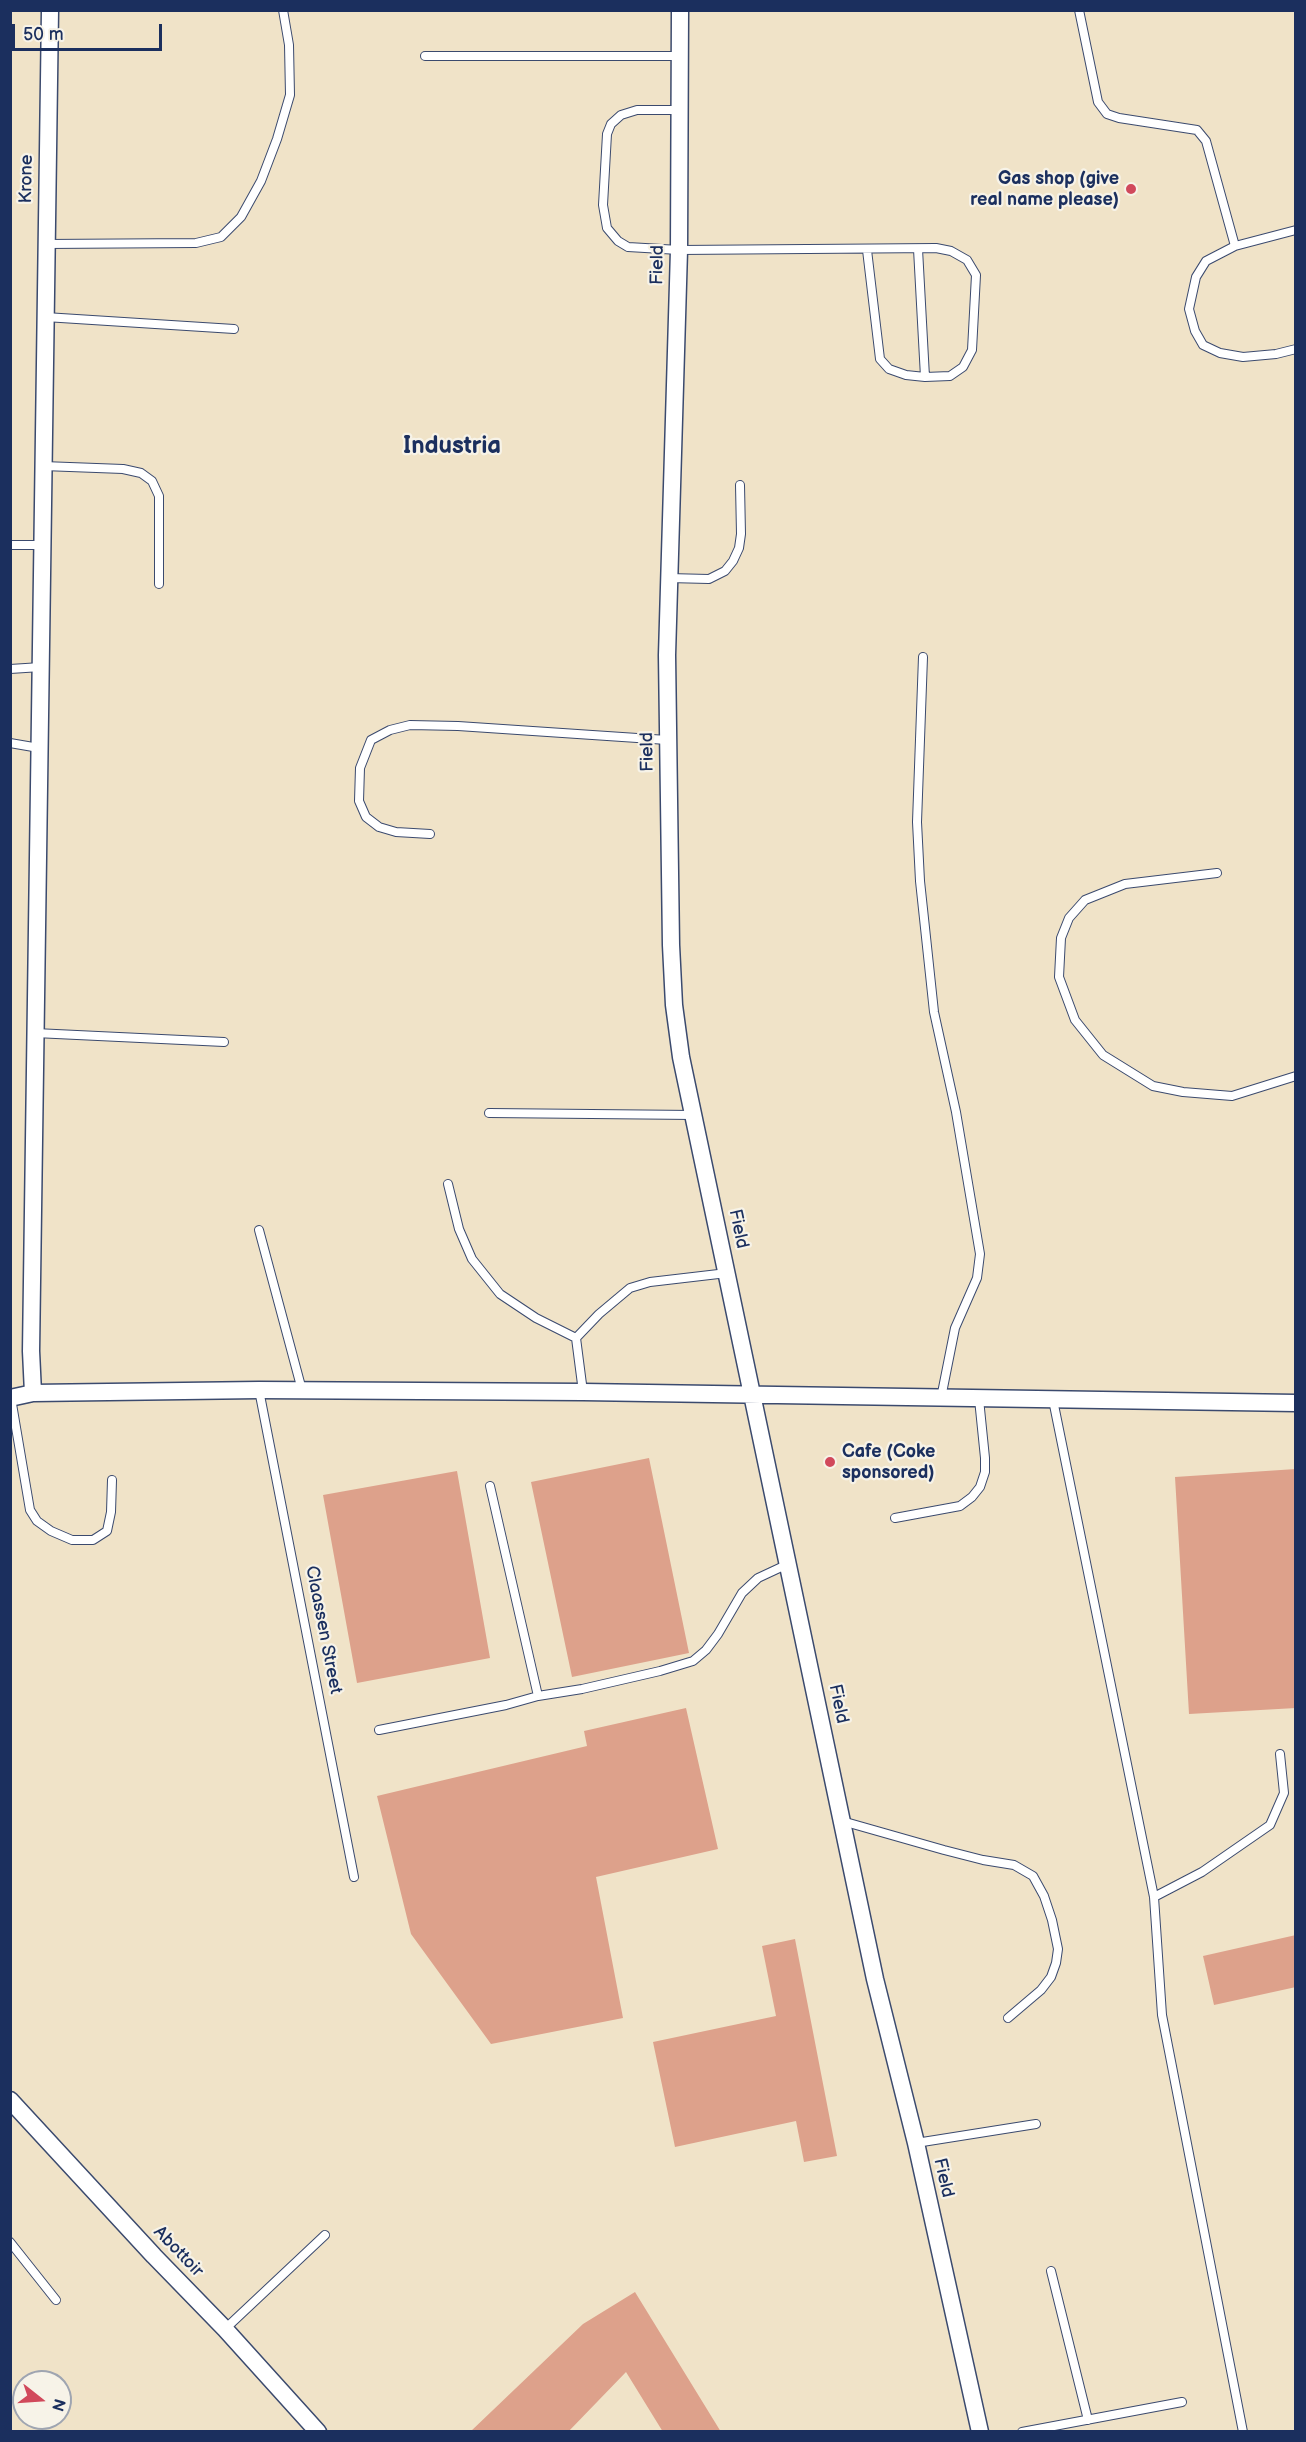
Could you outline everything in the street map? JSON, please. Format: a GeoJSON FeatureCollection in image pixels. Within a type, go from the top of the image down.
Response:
{"type":"FeatureCollection","features":[{"type":"Feature","properties":{"kind":"street","name":"Krone"},"geometry":{"type":"LineString","coordinates":[[33,1393],[31,1351],[50,10]]}},
{"type":"Feature","properties":{"kind":"street","name":"Field"},"geometry":{"type":"LineString","coordinates":[[680,10],[679,250],[668,578],[667,740],[674,1005],[694,1115],[875,1979],[915,2143],[980,2432]]}},
{"type":"Feature","properties":{"kind":"street"},"geometry":{"type":"LineString","coordinates":[[11,1398],[33,1393],[259,1390],[1296,1402]]}},
{"type":"Feature","properties":{"kind":"street","name":"Abottoir"},"geometry":{"type":"LineString","coordinates":[[10,2100],[225,2329],[317,2431]]}},
{"type":"Feature","properties":{"kind":"lane"},"geometry":{"type":"LineString","coordinates":[[45,244],[196,243],[221,237],[241,217],[261,181],[290,95],[289,45],[283,10]]}},
{"type":"Feature","properties":{"kind":"lane"},"geometry":{"type":"LineString","coordinates":[[1079,10],[1098,102],[1107,114],[1119,118],[1197,130],[1206,141],[1235,246]]}},
{"type":"Feature","properties":{"kind":"lane"},"geometry":{"type":"LineString","coordinates":[[425,56],[680,56]]}},
{"type":"Feature","properties":{"kind":"lane"},"geometry":{"type":"LineString","coordinates":[[679,110],[637,110],[621,115],[610,124],[607,134],[603,205],[607,228],[618,241],[628,247],[679,250],[936,248],[951,251],[967,260],[976,274],[972,350],[963,367],[950,376],[925,377],[906,375],[889,369],[880,359],[867,250]]}},
{"type":"Feature","properties":{"kind":"lane"},"geometry":{"type":"LineString","coordinates":[[1296,231],[1235,246],[1206,261],[1196,277],[1189,309],[1195,331],[1203,345],[1220,353],[1243,357],[1276,354],[1296,349]]}},
{"type":"Feature","properties":{"kind":"lane"},"geometry":{"type":"LineString","coordinates":[[918,249],[925,377]]}},
{"type":"Feature","properties":{"kind":"lane"},"geometry":{"type":"LineString","coordinates":[[45,317],[234,329]]}},
{"type":"Feature","properties":{"kind":"lane"},"geometry":{"type":"LineString","coordinates":[[43,466],[141,472],[152,481],[159,496],[159,584]]}},
{"type":"Feature","properties":{"kind":"lane"},"geometry":{"type":"LineString","coordinates":[[668,578],[709,579],[725,572],[739,548],[740,485]]}},
{"type":"Feature","properties":{"kind":"lane"},"geometry":{"type":"LineString","coordinates":[[10,545],[42,545]]}},
{"type":"Feature","properties":{"kind":"lane"},"geometry":{"type":"LineString","coordinates":[[923,657],[917,822],[920,881],[934,1012],[956,1112],[980,1254],[977,1278],[955,1328],[941,1398]]}},
{"type":"Feature","properties":{"kind":"lane"},"geometry":{"type":"LineString","coordinates":[[10,669],[41,667]]}},
{"type":"Feature","properties":{"kind":"lane"},"geometry":{"type":"LineString","coordinates":[[430,834],[396,832],[379,827],[366,817],[359,801],[360,768],[371,740],[390,730],[410,725],[458,726],[667,740]]}},
{"type":"Feature","properties":{"kind":"lane"},"geometry":{"type":"LineString","coordinates":[[10,744],[39,748]]}},
{"type":"Feature","properties":{"kind":"lane"},"geometry":{"type":"LineString","coordinates":[[1217,873],[1125,884],[1085,900],[1070,918],[1061,938],[1059,977],[1075,1020],[1103,1055],[1153,1086],[1183,1092],[1232,1096],[1296,1076]]}},
{"type":"Feature","properties":{"kind":"lane"},"geometry":{"type":"LineString","coordinates":[[35,1033],[224,1042]]}},
{"type":"Feature","properties":{"kind":"lane"},"geometry":{"type":"LineString","coordinates":[[489,1113],[694,1115]]}},
{"type":"Feature","properties":{"kind":"lane"},"geometry":{"type":"LineString","coordinates":[[448,1184],[459,1229],[472,1259],[500,1294],[536,1318],[576,1338]]}},
{"type":"Feature","properties":{"kind":"lane"},"geometry":{"type":"LineString","coordinates":[[259,1230],[303,1391]]}},
{"type":"Feature","properties":{"kind":"lane"},"geometry":{"type":"LineString","coordinates":[[576,1338],[630,1288],[650,1282],[727,1273]]}},
{"type":"Feature","properties":{"kind":"lane"},"geometry":{"type":"LineString","coordinates":[[576,1338],[583,1392]]}},
{"type":"Feature","properties":{"kind":"lane","name":"Claassen Street"},"geometry":{"type":"LineString","coordinates":[[259,1390],[354,1877]]}},
{"type":"Feature","properties":{"kind":"lane"},"geometry":{"type":"LineString","coordinates":[[11,1398],[30,1510],[37,1521],[51,1531],[72,1540],[93,1540],[107,1532],[111,1512],[111,1480]]}},
{"type":"Feature","properties":{"kind":"lane"},"geometry":{"type":"LineString","coordinates":[[895,1518],[960,1506],[980,1487],[985,1472],[985,1458],[979,1399]]}},
{"type":"Feature","properties":{"kind":"lane"},"geometry":{"type":"LineString","coordinates":[[1053,1400],[1154,1897],[1162,2015],[1243,2432]]}},
{"type":"Feature","properties":{"kind":"lane"},"geometry":{"type":"LineString","coordinates":[[490,1486],[537,1696]]}},
{"type":"Feature","properties":{"kind":"lane"},"geometry":{"type":"LineString","coordinates":[[379,1730],[506,1705],[537,1696],[582,1689],[693,1661],[706,1650],[718,1634],[742,1593],[758,1578],[788,1564]]}},
{"type":"Feature","properties":{"kind":"lane"},"geometry":{"type":"LineString","coordinates":[[1154,1897],[1202,1872],[1270,1825],[1284,1793],[1280,1754]]}},
{"type":"Feature","properties":{"kind":"lane"},"geometry":{"type":"LineString","coordinates":[[842,1821],[954,1853],[1014,1865],[1033,1876],[1044,1896],[1052,1920],[1058,1949],[1056,1963],[1051,1977],[1041,1990],[1008,2018]]}},
{"type":"Feature","properties":{"kind":"lane"},"geometry":{"type":"LineString","coordinates":[[915,2143],[1036,2124]]}},
{"type":"Feature","properties":{"kind":"lane"},"geometry":{"type":"LineString","coordinates":[[225,2329],[325,2235]]}},
{"type":"Feature","properties":{"kind":"lane"},"geometry":{"type":"LineString","coordinates":[[10,2242],[56,2300]]}},
{"type":"Feature","properties":{"kind":"lane"},"geometry":{"type":"LineString","coordinates":[[1051,2271],[1088,2420]]}},
{"type":"Feature","properties":{"kind":"lane"},"geometry":{"type":"LineString","coordinates":[[1022,2432],[1182,2402]]}},
{"type":"Feature","properties":{"kind":"building"},"geometry":{"type":"Polygon","coordinates":[[[649,1458],[689,1653],[572,1677],[531,1482],[649,1458]]]}},
{"type":"Feature","properties":{"kind":"building"},"geometry":{"type":"Polygon","coordinates":[[[1296,1469],[1296,1708],[1189,1714],[1175,1477],[1296,1469]]]}},
{"type":"Feature","properties":{"kind":"building"},"geometry":{"type":"Polygon","coordinates":[[[457,1471],[490,1658],[357,1683],[323,1495],[457,1471]]]}},
{"type":"Feature","properties":{"kind":"building"},"geometry":{"type":"Polygon","coordinates":[[[686,1708],[718,1849],[596,1877],[623,2018],[491,2044],[411,1934],[377,1796],[587,1746],[584,1731],[686,1708]]]}},
{"type":"Feature","properties":{"kind":"building"},"geometry":{"type":"Polygon","coordinates":[[[1296,1935],[1296,1987],[1214,2005],[1203,1956],[1296,1935]]]}},
{"type":"Feature","properties":{"kind":"building"},"geometry":{"type":"Polygon","coordinates":[[[795,1939],[837,2156],[804,2162],[796,2121],[675,2147],[653,2042],[776,2016],[762,1946],[795,1939]]]}},
{"type":"Feature","properties":{"kind":"building"},"geometry":{"type":"Polygon","coordinates":[[[635,2292],[721,2432],[663,2432],[626,2372],[568,2432],[470,2432],[583,2324],[635,2292]]]}},
{"type":"Feature","properties":{"kind":"place","name":"Gas shop (give real name please)"},"geometry":{"type":"Point","coordinates":[1131,189]}},
{"type":"Feature","properties":{"kind":"place","name":"Cafe (Coke sponsored)"},"geometry":{"type":"Point","coordinates":[830,1462]}},
{"type":"Feature","properties":{"kind":"district","name":"Industria"},"geometry":{"type":"Point","coordinates":[452,447]}}]}
